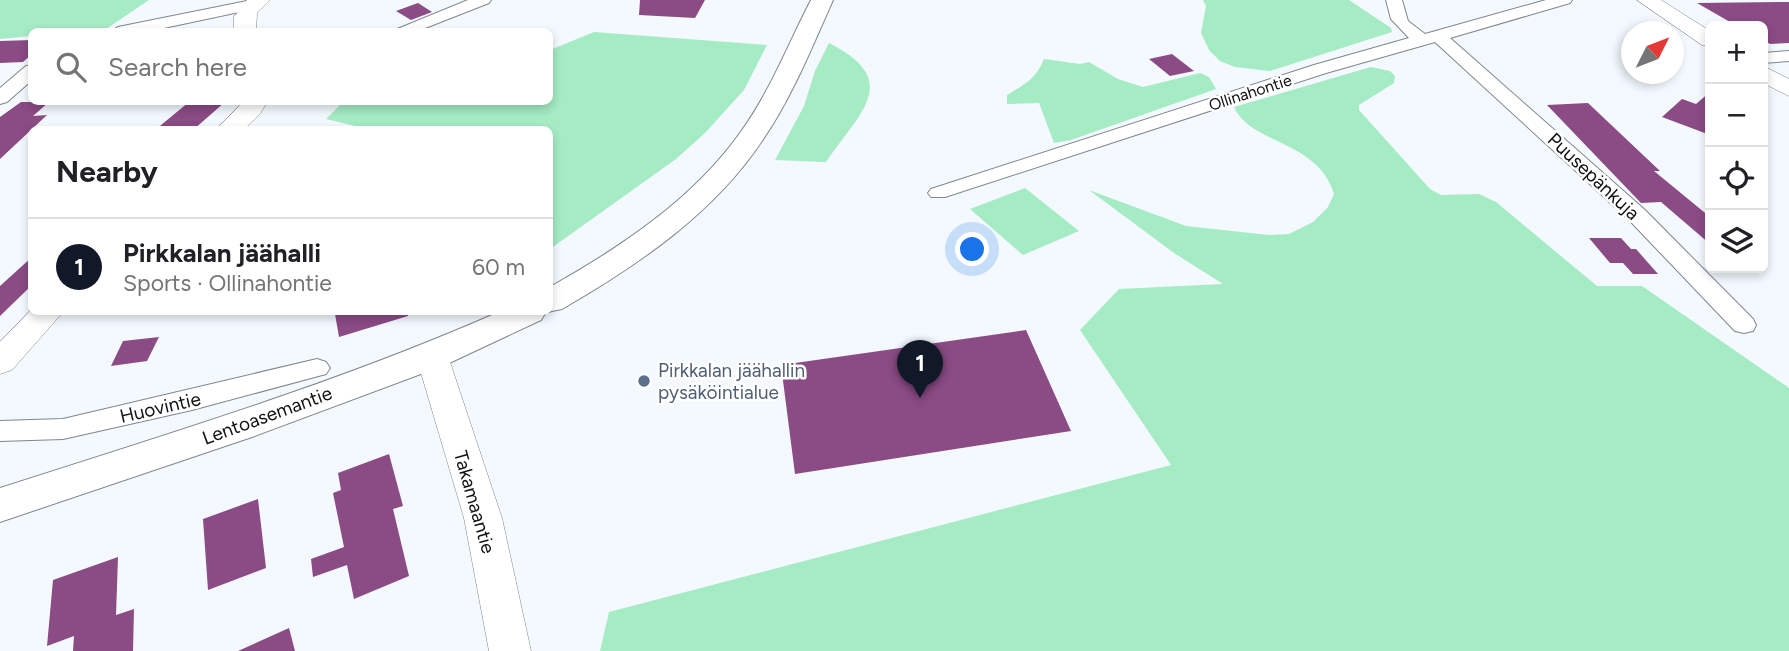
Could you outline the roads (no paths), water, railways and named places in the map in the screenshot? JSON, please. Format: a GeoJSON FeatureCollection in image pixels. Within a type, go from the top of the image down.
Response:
{"type":"FeatureCollection","features":[{"type":"Feature","properties":{"kind":"main road"},"geometry":{"type":"LineString","coordinates":[[553,298],[659,230],[711,184],[737,154],[771,106],[822,0]]}},
{"type":"Feature","properties":{"kind":"main road","name":"Lentoasemantie"},"geometry":{"type":"LineString","coordinates":[[0,505],[238,427],[432,356],[522,315]]}},
{"type":"Feature","properties":{"kind":"street"},"geometry":{"type":"LineString","coordinates":[[409,28],[483,0]]}},
{"type":"Feature","properties":{"kind":"street","name":"Puusepänkuja"},"geometry":{"type":"LineString","coordinates":[[1394,0],[1401,27],[1429,37],[1637,215],[1744,325]]}},
{"type":"Feature","properties":{"kind":"street","name":"Ollinahontie"},"geometry":{"type":"LineString","coordinates":[[938,193],[1429,37],[1564,0]]}},
{"type":"Feature","properties":{"kind":"street"},"geometry":{"type":"LineString","coordinates":[[1647,0],[1705,37]]}},
{"type":"Feature","properties":{"kind":"street"},"geometry":{"type":"LineString","coordinates":[[137,28],[256,3]]}},
{"type":"Feature","properties":{"kind":"street"},"geometry":{"type":"LineString","coordinates":[[244,28],[243,20],[256,3]]}},
{"type":"Feature","properties":{"kind":"street"},"geometry":{"type":"LineString","coordinates":[[1768,58],[1789,56]]}},
{"type":"Feature","properties":{"kind":"street"},"geometry":{"type":"LineString","coordinates":[[0,98],[28,74]]}},
{"type":"Feature","properties":{"kind":"street"},"geometry":{"type":"LineString","coordinates":[[1768,76],[1789,89]]}},
{"type":"Feature","properties":{"kind":"street"},"geometry":{"type":"LineString","coordinates":[[232,126],[253,105]]}},
{"type":"Feature","properties":{"kind":"street"},"geometry":{"type":"LineString","coordinates":[[0,362],[44,315]]}},
{"type":"Feature","properties":{"kind":"street","name":"Takamaantie"},"geometry":{"type":"LineString","coordinates":[[432,356],[484,518],[510,651]]}},
{"type":"Feature","properties":{"kind":"street","name":"Huovintie"},"geometry":{"type":"LineString","coordinates":[[0,431],[63,429],[317,368]]}},
{"type":"Feature","properties":{"kind":"place","name":"Pirkkalan jäähallin pysäköintialue"},"geometry":{"type":"Point","coordinates":[644,381]}},
{"type":"Feature","properties":{"kind":"place","name":"Pirkkalan jäähalli"},"geometry":{"type":"Point","coordinates":[920,398]}}]}
